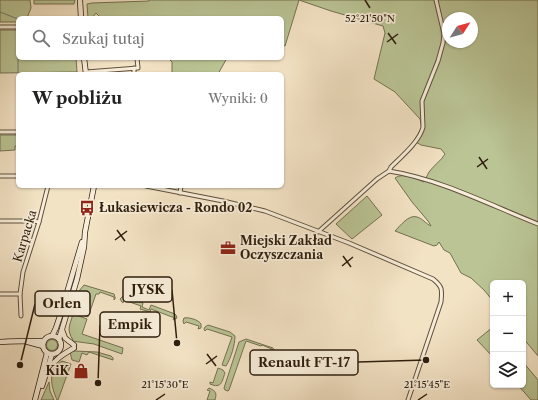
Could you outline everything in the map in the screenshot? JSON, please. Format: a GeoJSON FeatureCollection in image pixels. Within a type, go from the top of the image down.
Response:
{"type":"FeatureCollection","features":[{"type":"Feature","properties":{"kind":"main road"},"geometry":{"type":"LineString","coordinates":[[80,0],[81,16]]}},
{"type":"Feature","properties":{"kind":"main road"},"geometry":{"type":"LineString","coordinates":[[84,60],[86,72]]}},
{"type":"Feature","properties":{"kind":"main road"},"geometry":{"type":"LineString","coordinates":[[90,188],[91,199]]}},
{"type":"Feature","properties":{"kind":"main road"},"geometry":{"type":"LineString","coordinates":[[43,344],[48,337],[52,336],[58,322],[85,232],[94,188]]}},
{"type":"Feature","properties":{"kind":"main road"},"geometry":{"type":"LineString","coordinates":[[43,344],[44,349],[50,354],[56,353],[61,348],[59,339],[78,273],[84,247],[85,232]]}},
{"type":"Feature","properties":{"kind":"main road"},"geometry":{"type":"LineString","coordinates":[[35,399],[53,362],[74,346],[65,338],[62,330]]}},
{"type":"Feature","properties":{"kind":"main road"},"geometry":{"type":"LineString","coordinates":[[52,336],[59,339]]}},
{"type":"Feature","properties":{"kind":"main road"},"geometry":{"type":"LineString","coordinates":[[0,342],[26,342],[43,344]]}},
{"type":"Feature","properties":{"kind":"main road"},"geometry":{"type":"LineString","coordinates":[[46,375],[50,354]]}},
{"type":"Feature","properties":{"kind":"main road"},"geometry":{"type":"LineString","coordinates":[[35,399],[50,354]]}},
{"type":"Feature","properties":{"kind":"street"},"geometry":{"type":"LineString","coordinates":[[318,232],[377,179],[389,171],[416,141],[422,130],[422,101],[438,61],[444,34],[436,0]]}},
{"type":"Feature","properties":{"kind":"street"},"geometry":{"type":"LineString","coordinates":[[0,27],[16,27]]}},
{"type":"Feature","properties":{"kind":"street"},"geometry":{"type":"LineString","coordinates":[[96,72],[138,68],[137,60]]}},
{"type":"Feature","properties":{"kind":"street"},"geometry":{"type":"LineString","coordinates":[[0,132],[16,132]]}},
{"type":"Feature","properties":{"kind":"street"},"geometry":{"type":"LineString","coordinates":[[389,171],[442,184],[538,224]]}},
{"type":"Feature","properties":{"kind":"street"},"geometry":{"type":"LineString","coordinates":[[0,176],[16,176]]}},
{"type":"Feature","properties":{"kind":"street","name":"Karpacka"},"geometry":{"type":"LineString","coordinates":[[21,316],[20,294],[23,272],[39,222],[48,188]]}},
{"type":"Feature","properties":{"kind":"street"},"geometry":{"type":"LineString","coordinates":[[157,188],[223,201],[288,219],[433,279],[439,284],[442,290],[441,302],[408,400]]}},
{"type":"Feature","properties":{"kind":"street"},"geometry":{"type":"LineString","coordinates":[[180,192],[181,188]]}},
{"type":"Feature","properties":{"kind":"street"},"geometry":{"type":"LineString","coordinates":[[0,221],[39,222]]}},
{"type":"Feature","properties":{"kind":"street"},"geometry":{"type":"LineString","coordinates":[[0,294],[20,294]]}},
{"type":"Feature","properties":{"kind":"green space"},"geometry":{"type":"Polygon","coordinates":[[[0,0],[30,0],[31,8],[28,16],[16,16],[16,22],[0,22],[0,0]]]}},
{"type":"Feature","properties":{"kind":"green space"},"geometry":{"type":"Polygon","coordinates":[[[34,0],[75,0],[74,4],[34,4],[34,0]]]}},
{"type":"Feature","properties":{"kind":"green space"},"geometry":{"type":"Polygon","coordinates":[[[149,0],[299,0],[285,46],[284,16],[99,16],[96,13],[94,16],[88,16],[87,4],[149,0]]]}},
{"type":"Feature","properties":{"kind":"green space"},"geometry":{"type":"Polygon","coordinates":[[[299,0],[538,0],[538,356],[526,342],[526,280],[490,280],[490,297],[471,278],[461,273],[450,253],[444,250],[439,242],[434,246],[395,231],[411,217],[417,217],[431,226],[395,178],[398,176],[406,176],[424,182],[429,172],[445,154],[441,149],[421,145],[414,141],[422,128],[420,119],[395,92],[374,79],[385,33],[383,26],[299,0]]]}},
{"type":"Feature","properties":{"kind":"green space"},"geometry":{"type":"Polygon","coordinates":[[[0,30],[16,30],[16,60],[76,60],[77,72],[0,73],[0,30]]]}},
{"type":"Feature","properties":{"kind":"green space"},"geometry":{"type":"Polygon","coordinates":[[[170,60],[226,60],[219,72],[172,72],[172,62],[170,60]]]}},
{"type":"Feature","properties":{"kind":"green space"},"geometry":{"type":"Polygon","coordinates":[[[0,135],[16,135],[15,150],[0,151],[0,135]]]}},
{"type":"Feature","properties":{"kind":"green space"},"geometry":{"type":"Polygon","coordinates":[[[367,196],[382,215],[352,239],[336,224],[367,196]]]}},
{"type":"Feature","properties":{"kind":"green space"},"geometry":{"type":"Polygon","coordinates":[[[84,285],[114,294],[115,299],[114,300],[114,297],[100,292],[99,294],[96,294],[88,317],[73,312],[79,291],[84,285]]]}},
{"type":"Feature","properties":{"kind":"green space"},"geometry":{"type":"Polygon","coordinates":[[[123,296],[143,303],[142,307],[149,310],[151,305],[175,314],[177,318],[173,320],[174,317],[151,309],[150,312],[140,309],[141,306],[124,300],[123,303],[120,299],[123,296]]]}},
{"type":"Feature","properties":{"kind":"green space"},"geometry":{"type":"Polygon","coordinates":[[[73,314],[87,319],[82,334],[123,348],[122,354],[94,344],[72,341],[73,340],[69,330],[73,314]]]}},
{"type":"Feature","properties":{"kind":"green space"},"geometry":{"type":"Polygon","coordinates":[[[184,318],[191,318],[198,321],[201,324],[201,328],[198,329],[199,326],[186,322],[184,324],[184,318]]]}},
{"type":"Feature","properties":{"kind":"green space"},"geometry":{"type":"Polygon","coordinates":[[[208,325],[230,332],[235,336],[230,359],[226,366],[222,365],[232,337],[207,329],[205,331],[205,327],[208,325]]]}},
{"type":"Feature","properties":{"kind":"green space"},"geometry":{"type":"Polygon","coordinates":[[[490,329],[490,354],[477,340],[490,329]]]}},
{"type":"Feature","properties":{"kind":"green space"},"geometry":{"type":"Polygon","coordinates":[[[52,339],[56,341],[58,345],[56,349],[52,351],[48,349],[46,345],[48,341],[52,339]]]}},
{"type":"Feature","properties":{"kind":"green space"},"geometry":{"type":"Polygon","coordinates":[[[246,339],[273,348],[275,351],[272,353],[272,349],[246,341],[229,390],[225,390],[224,388],[239,342],[246,339]]]}},
{"type":"Feature","properties":{"kind":"green space"},"geometry":{"type":"Polygon","coordinates":[[[74,351],[97,352],[111,356],[113,360],[89,352],[87,355],[82,353],[79,362],[72,360],[70,352],[74,351]]]}},
{"type":"Feature","properties":{"kind":"green space"},"geometry":{"type":"Polygon","coordinates":[[[62,361],[71,364],[57,400],[52,384],[52,374],[57,365],[62,361]]]}},
{"type":"Feature","properties":{"kind":"green space"},"geometry":{"type":"Polygon","coordinates":[[[526,366],[538,380],[538,400],[531,400],[521,388],[526,388],[526,366]]]}},
{"type":"Feature","properties":{"kind":"green space"},"geometry":{"type":"Polygon","coordinates":[[[218,368],[223,370],[225,373],[221,383],[217,386],[210,384],[210,382],[213,383],[218,368]]]}},
{"type":"Feature","properties":{"kind":"green space"},"geometry":{"type":"Polygon","coordinates":[[[49,382],[50,391],[54,400],[41,400],[49,382]]]}},
{"type":"Feature","properties":{"kind":"green space"},"geometry":{"type":"Polygon","coordinates":[[[209,388],[215,392],[215,400],[207,400],[210,391],[207,390],[209,388]]]}},
{"type":"Feature","properties":{"kind":"waterway"},"geometry":{"type":"LineString","coordinates":[[0,12],[16,18]]}},
{"type":"Feature","properties":{"kind":"waterway"},"geometry":{"type":"LineString","coordinates":[[18,60],[18,72]]}},
{"type":"Feature","properties":{"kind":"place","name":"Łukasiewicza - Rondo 02"},"geometry":{"type":"Point","coordinates":[87,208]}},
{"type":"Feature","properties":{"kind":"place","name":"Miejski Zakład Oczyszczania"},"geometry":{"type":"Point","coordinates":[228,248]}},
{"type":"Feature","properties":{"kind":"place","name":"JYSK"},"geometry":{"type":"Point","coordinates":[177,343]}},
{"type":"Feature","properties":{"kind":"place","name":"Renault FT-17"},"geometry":{"type":"Point","coordinates":[426,360]}},
{"type":"Feature","properties":{"kind":"place","name":"Orlen"},"geometry":{"type":"Point","coordinates":[20,365]}},
{"type":"Feature","properties":{"kind":"place","name":"KiK"},"geometry":{"type":"Point","coordinates":[81,371]}},
{"type":"Feature","properties":{"kind":"place","name":"Empik"},"geometry":{"type":"Point","coordinates":[98,383]}}]}
